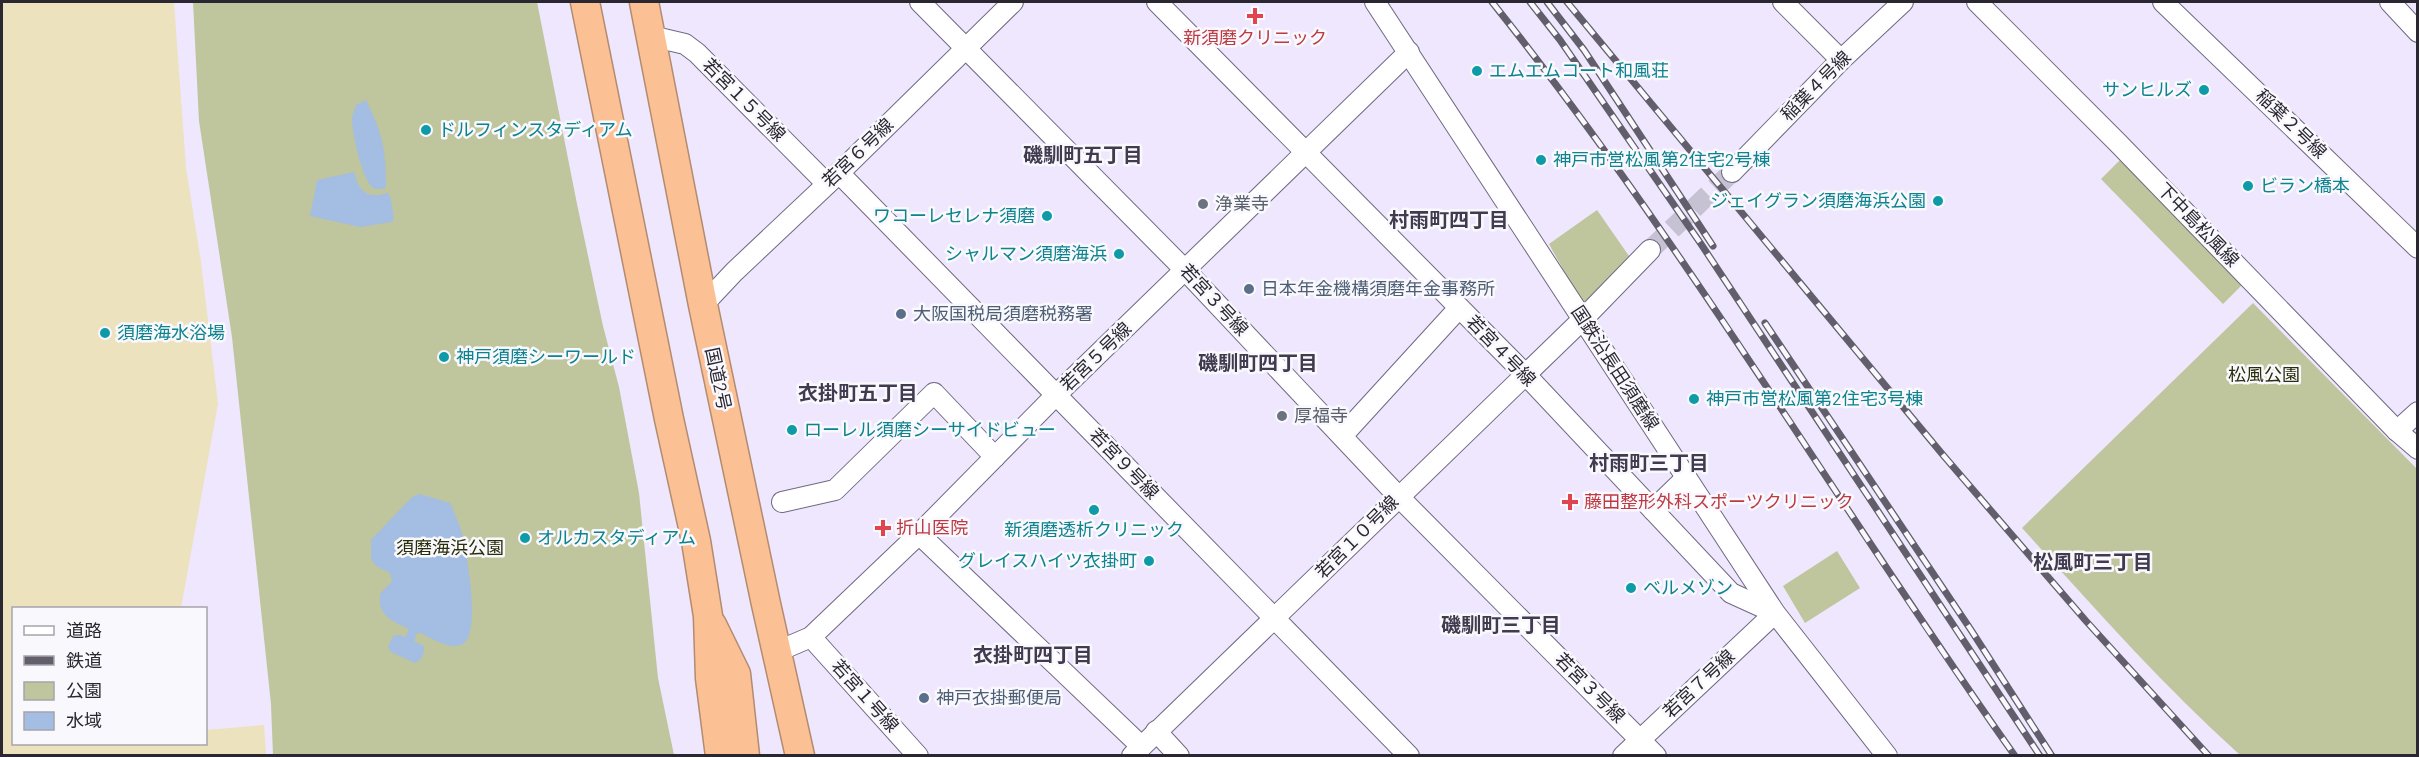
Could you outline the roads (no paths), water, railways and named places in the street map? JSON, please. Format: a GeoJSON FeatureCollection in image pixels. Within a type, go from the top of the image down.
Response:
{"type":"FeatureCollection","features":[{"type":"Feature","properties":{"kind":"highway"},"geometry":{"type":"LineString","coordinates":[[585,2],[669,420],[696,541],[708,616],[710,678],[720,756]]}},
{"type":"Feature","properties":{"kind":"highway"},"geometry":{"type":"LineString","coordinates":[[601,2],[633,158],[638,202],[634,246]]}},
{"type":"Feature","properties":{"kind":"highway","name":"国道2号"},"geometry":{"type":"LineString","coordinates":[[644,2],[703,305],[800,756]]}},
{"type":"Feature","properties":{"kind":"highway"},"geometry":{"type":"LineString","coordinates":[[708,616],[736,674],[746,756]]}},
{"type":"Feature","properties":{"kind":"street","name":"若宮３号線"},"geometry":{"type":"LineString","coordinates":[[920,2],[1185,270],[1398,496],[1656,756]]}},
{"type":"Feature","properties":{"kind":"street","name":"若宮６号線"},"geometry":{"type":"LineString","coordinates":[[703,305],[734,272],[1013,2]]}},
{"type":"Feature","properties":{"kind":"street","name":"若宮４号線"},"geometry":{"type":"LineString","coordinates":[[1157,2],[1525,374],[1731,593],[1775,613]]}},
{"type":"Feature","properties":{"kind":"street","name":"国鉄沿長田須磨線"},"geometry":{"type":"LineString","coordinates":[[1375,2],[1775,613],[1887,756]]}},
{"type":"Feature","properties":{"kind":"street"},"geometry":{"type":"LineString","coordinates":[[1783,2],[1841,60]]}},
{"type":"Feature","properties":{"kind":"street","name":"稲葉４号線"},"geometry":{"type":"LineString","coordinates":[[1732,172],[1841,60],[1903,2]]}},
{"type":"Feature","properties":{"kind":"street","name":"下中島松風線"},"geometry":{"type":"LineString","coordinates":[[1977,2],[2134,159],[2397,431],[2418,449]]}},
{"type":"Feature","properties":{"kind":"street","name":"稲葉２号線"},"geometry":{"type":"LineString","coordinates":[[2163,2],[2418,248]]}},
{"type":"Feature","properties":{"kind":"street"},"geometry":{"type":"LineString","coordinates":[[2390,2],[2418,32]]}},
{"type":"Feature","properties":{"kind":"street","name":"若宮１５号線"},"geometry":{"type":"LineString","coordinates":[[651,36],[685,44],[698,53],[833,178]]}},
{"type":"Feature","properties":{"kind":"street","name":"若宮５号線"},"geometry":{"type":"LineString","coordinates":[[776,652],[811,637],[919,534],[1057,394],[1409,52]]}},
{"type":"Feature","properties":{"kind":"street","name":"若宮９号線"},"geometry":{"type":"LineString","coordinates":[[833,178],[1057,394],[1409,756]]}},
{"type":"Feature","properties":{"kind":"street"},"geometry":{"type":"LineString","coordinates":[[1583,319],[1650,250]]}},
{"type":"Feature","properties":{"kind":"street"},"geometry":{"type":"LineString","coordinates":[[1342,436],[1459,308]]}},
{"type":"Feature","properties":{"kind":"street","name":"若宮１０号線"},"geometry":{"type":"LineString","coordinates":[[1137,751],[1276,619],[1398,496],[1583,319]]}},
{"type":"Feature","properties":{"kind":"street"},"geometry":{"type":"LineString","coordinates":[[782,502],[835,490],[934,393],[995,457]]}},
{"type":"Feature","properties":{"kind":"street"},"geometry":{"type":"LineString","coordinates":[[2397,431],[2418,412]]}},
{"type":"Feature","properties":{"kind":"street"},"geometry":{"type":"LineString","coordinates":[[1653,510],[1686,478]]}},
{"type":"Feature","properties":{"kind":"street"},"geometry":{"type":"LineString","coordinates":[[919,534],[1137,751]]}},
{"type":"Feature","properties":{"kind":"street","name":"若宮７号線"},"geometry":{"type":"LineString","coordinates":[[1623,756],[1775,613]]}},
{"type":"Feature","properties":{"kind":"street","name":"若宮１号線"},"geometry":{"type":"LineString","coordinates":[[811,637],[918,756]]}},
{"type":"Feature","properties":{"kind":"street"},"geometry":{"type":"LineString","coordinates":[[1156,731],[1179,756]]}},
{"type":"Feature","properties":{"kind":"water"},"geometry":{"type":"Polygon","coordinates":[[[366,100],[382,143],[386,188],[375,189],[368,182],[356,144],[352,116],[356,105],[366,100]]]}},
{"type":"Feature","properties":{"kind":"water"},"geometry":{"type":"Polygon","coordinates":[[[354,172],[358,185],[365,192],[374,195],[387,193],[390,195],[394,218],[392,222],[360,227],[310,216],[317,180],[354,172]]]}},
{"type":"Feature","properties":{"kind":"water"},"geometry":{"type":"Polygon","coordinates":[[[420,494],[450,503],[458,521],[469,574],[472,611],[468,638],[461,645],[450,646],[418,632],[414,641],[424,646],[424,651],[415,663],[391,652],[388,647],[393,636],[405,637],[409,629],[387,617],[381,608],[380,594],[392,581],[390,573],[376,566],[371,559],[371,540],[412,497],[420,494]]]}},
{"type":"Feature","properties":{"kind":"tunnel"},"geometry":{"type":"LineString","coordinates":[[1650,250],[1732,172]]}},
{"type":"Feature","properties":{"kind":"railway"},"geometry":{"type":"LineString","coordinates":[[1492,2],[1562,93],[1695,280],[2015,756]]}},
{"type":"Feature","properties":{"kind":"railway"},"geometry":{"type":"LineString","coordinates":[[1530,2],[1560,40],[1701,244],[2040,756]]}},
{"type":"Feature","properties":{"kind":"railway"},"geometry":{"type":"LineString","coordinates":[[1547,2],[1584,50],[1713,246]]}},
{"type":"Feature","properties":{"kind":"railway"},"geometry":{"type":"LineString","coordinates":[[1567,2],[1943,455],[2086,621],[2209,756]]}},
{"type":"Feature","properties":{"kind":"railway"},"geometry":{"type":"LineString","coordinates":[[1765,323],[1971,630],[2052,756]]}},
{"type":"Feature","properties":{"kind":"place","name":"新須磨クリニック"},"geometry":{"type":"Point","coordinates":[1255,16]}},
{"type":"Feature","properties":{"kind":"place","name":"エムエムコート和風荘"},"geometry":{"type":"Point","coordinates":[1477,71]}},
{"type":"Feature","properties":{"kind":"place","name":"サンヒルズ"},"geometry":{"type":"Point","coordinates":[2204,90]}},
{"type":"Feature","properties":{"kind":"place","name":"ドルフィンスタディアム"},"geometry":{"type":"Point","coordinates":[426,130]}},
{"type":"Feature","properties":{"kind":"place","name":"神戸市営松風第2住宅2号棟"},"geometry":{"type":"Point","coordinates":[1541,160]}},
{"type":"Feature","properties":{"kind":"place","name":"ビラン橋本"},"geometry":{"type":"Point","coordinates":[2248,186]}},
{"type":"Feature","properties":{"kind":"place","name":"ジェイグラン須磨海浜公園"},"geometry":{"type":"Point","coordinates":[1938,201]}},
{"type":"Feature","properties":{"kind":"place","name":"浄業寺"},"geometry":{"type":"Point","coordinates":[1203,204]}},
{"type":"Feature","properties":{"kind":"place","name":"ワコーレセレナ須磨"},"geometry":{"type":"Point","coordinates":[1047,216]}},
{"type":"Feature","properties":{"kind":"place","name":"シャルマン須磨海浜"},"geometry":{"type":"Point","coordinates":[1119,254]}},
{"type":"Feature","properties":{"kind":"place","name":"日本年金機構須磨年金事務所"},"geometry":{"type":"Point","coordinates":[1249,289]}},
{"type":"Feature","properties":{"kind":"place","name":"大阪国税局須磨税務署"},"geometry":{"type":"Point","coordinates":[901,314]}},
{"type":"Feature","properties":{"kind":"place","name":"須磨海水浴場"},"geometry":{"type":"Point","coordinates":[105,333]}},
{"type":"Feature","properties":{"kind":"place","name":"神戸須磨シーワールド"},"geometry":{"type":"Point","coordinates":[444,357]}},
{"type":"Feature","properties":{"kind":"place","name":"神戸市営松風第2住宅3号棟"},"geometry":{"type":"Point","coordinates":[1694,399]}},
{"type":"Feature","properties":{"kind":"place","name":"厚福寺"},"geometry":{"type":"Point","coordinates":[1282,416]}},
{"type":"Feature","properties":{"kind":"place","name":"ローレル須磨シーサイドビュー"},"geometry":{"type":"Point","coordinates":[792,430]}},
{"type":"Feature","properties":{"kind":"place","name":"藤田整形外科スポーツクリニック"},"geometry":{"type":"Point","coordinates":[1570,502]}},
{"type":"Feature","properties":{"kind":"place","name":"新須磨透析クリニック"},"geometry":{"type":"Point","coordinates":[1094,510]}},
{"type":"Feature","properties":{"kind":"place","name":"折山医院"},"geometry":{"type":"Point","coordinates":[883,528]}},
{"type":"Feature","properties":{"kind":"place","name":"オルカスタディアム"},"geometry":{"type":"Point","coordinates":[525,538]}},
{"type":"Feature","properties":{"kind":"place","name":"グレイスハイツ衣掛町"},"geometry":{"type":"Point","coordinates":[1149,561]}},
{"type":"Feature","properties":{"kind":"place","name":"ベルメゾン"},"geometry":{"type":"Point","coordinates":[1631,588]}},
{"type":"Feature","properties":{"kind":"place","name":"神戸衣掛郵便局"},"geometry":{"type":"Point","coordinates":[924,698]}},
{"type":"Feature","properties":{"kind":"district","name":"磯馴町五丁目"},"geometry":{"type":"Point","coordinates":[1083,155]}},
{"type":"Feature","properties":{"kind":"district","name":"村雨町四丁目"},"geometry":{"type":"Point","coordinates":[1449,220]}},
{"type":"Feature","properties":{"kind":"district","name":"磯馴町四丁目"},"geometry":{"type":"Point","coordinates":[1258,363]}},
{"type":"Feature","properties":{"kind":"district","name":"衣掛町五丁目"},"geometry":{"type":"Point","coordinates":[858,393]}},
{"type":"Feature","properties":{"kind":"district","name":"村雨町三丁目"},"geometry":{"type":"Point","coordinates":[1649,463]}},
{"type":"Feature","properties":{"kind":"district","name":"松風町三丁目"},"geometry":{"type":"Point","coordinates":[2093,562]}},
{"type":"Feature","properties":{"kind":"district","name":"磯馴町三丁目"},"geometry":{"type":"Point","coordinates":[1501,625]}},
{"type":"Feature","properties":{"kind":"district","name":"衣掛町四丁目"},"geometry":{"type":"Point","coordinates":[1033,655]}},
{"type":"Feature","properties":{"kind":"park label","name":"松風公園"},"geometry":{"type":"Point","coordinates":[2264,375]}},
{"type":"Feature","properties":{"kind":"park label","name":"須磨海浜公園"},"geometry":{"type":"Point","coordinates":[450,548]}}]}
